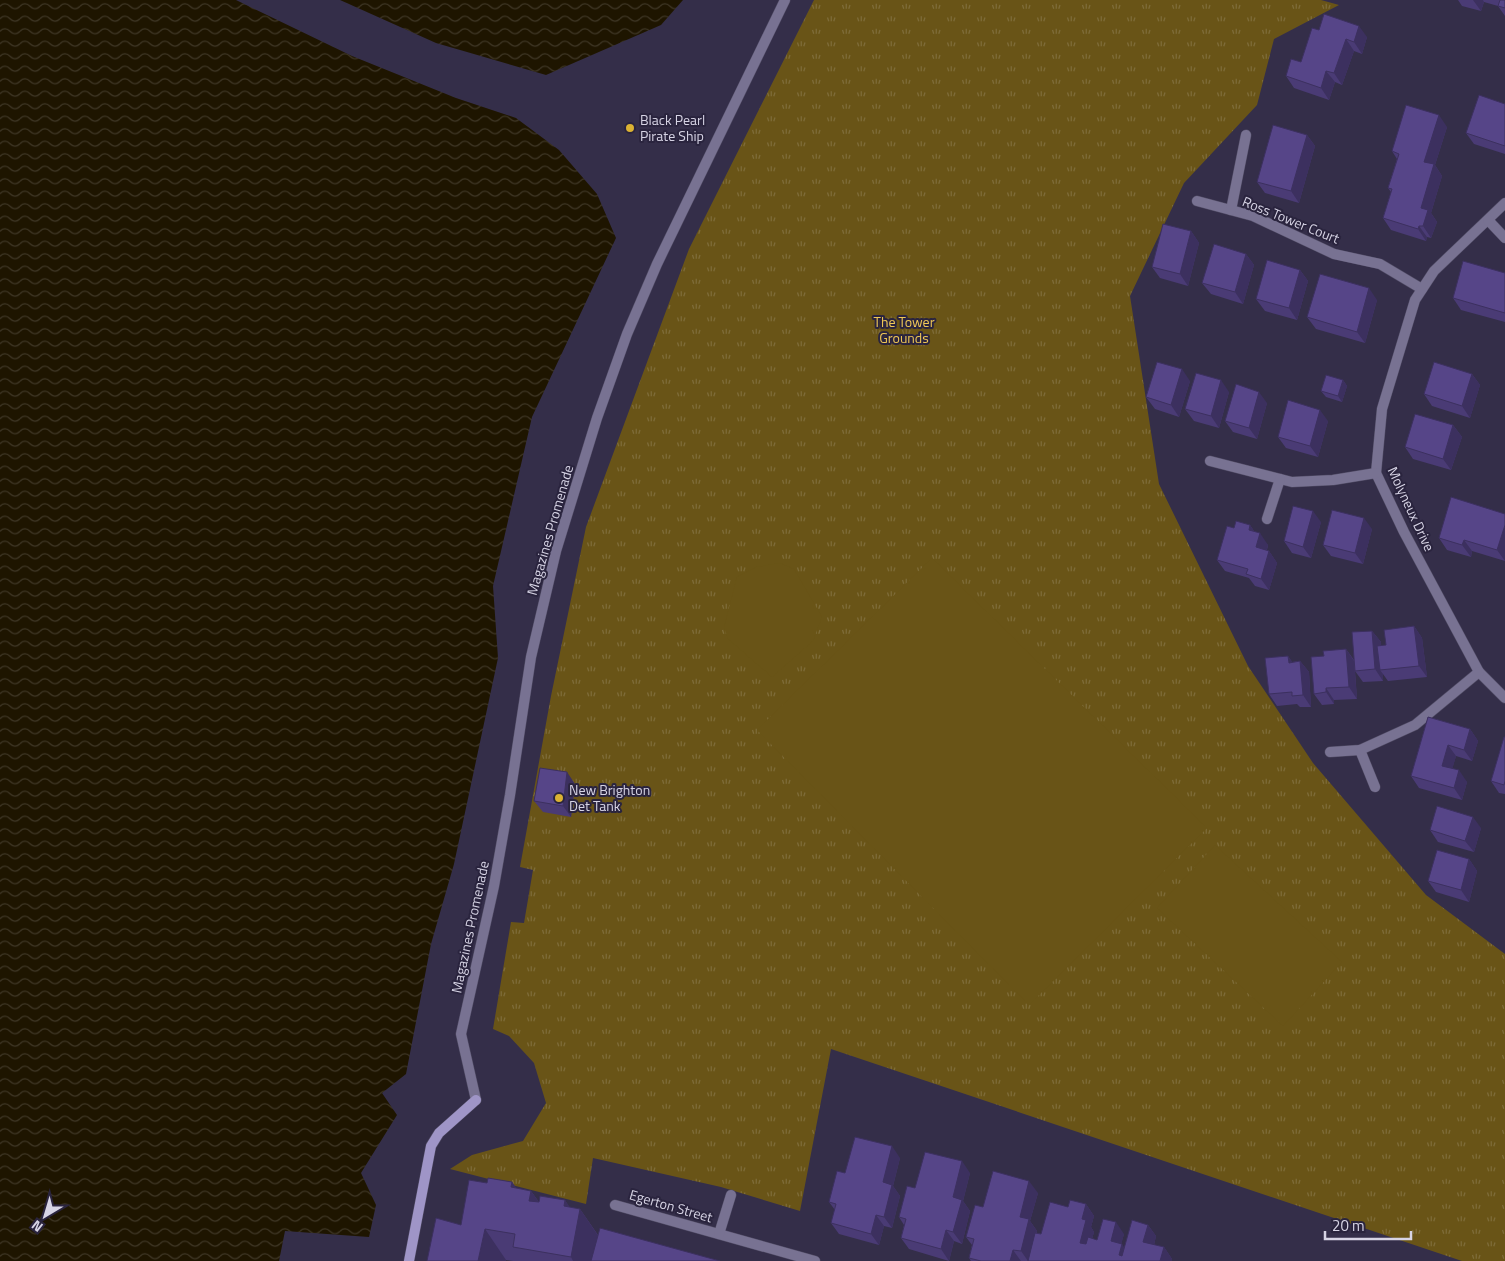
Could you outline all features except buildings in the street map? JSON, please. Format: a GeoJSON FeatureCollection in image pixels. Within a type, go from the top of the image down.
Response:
{"type":"FeatureCollection","features":[{"type":"Feature","properties":{"kind":"street","name":"Magazines Promenade"},"geometry":{"type":"LineString","coordinates":[[409,1261],[430,1146],[439,1133],[476,1100],[460,1034],[494,886],[531,657],[556,551],[597,418],[631,325],[656,264],[785,0]]}},
{"type":"Feature","properties":{"kind":"street","name":"Ross Tower Court"},"geometry":{"type":"LineString","coordinates":[[1231,210],[1246,135]]}},
{"type":"Feature","properties":{"kind":"street","name":"Ross Tower Court"},"geometry":{"type":"LineString","coordinates":[[1197,201],[1253,216],[1334,254],[1380,264],[1422,289]]}},
{"type":"Feature","properties":{"kind":"street","name":"Molyneux Drive"},"geometry":{"type":"LineString","coordinates":[[1505,203],[1434,272],[1415,300],[1382,409],[1376,473],[1404,532],[1479,672],[1505,698]]}},
{"type":"Feature","properties":{"kind":"street"},"geometry":{"type":"LineString","coordinates":[[1488,220],[1505,238]]}},
{"type":"Feature","properties":{"kind":"street"},"geometry":{"type":"LineString","coordinates":[[1210,461],[1292,482],[1333,480],[1376,473]]}},
{"type":"Feature","properties":{"kind":"street"},"geometry":{"type":"LineString","coordinates":[[1267,519],[1280,479]]}},
{"type":"Feature","properties":{"kind":"street"},"geometry":{"type":"LineString","coordinates":[[1330,752],[1360,750],[1414,725],[1479,672]]}},
{"type":"Feature","properties":{"kind":"street"},"geometry":{"type":"LineString","coordinates":[[1360,750],[1375,787]]}},
{"type":"Feature","properties":{"kind":"street","name":"Egerton Street"},"geometry":{"type":"LineString","coordinates":[[719,1234],[731,1196]]}},
{"type":"Feature","properties":{"kind":"street","name":"Egerton Street"},"geometry":{"type":"LineString","coordinates":[[615,1204],[815,1261]]}},
{"type":"Feature","properties":{"kind":"green space","name":"The Tower Grounds"},"geometry":{"type":"Polygon","coordinates":[[[814,0],[1321,0],[1339,5],[1274,39],[1257,105],[1184,183],[1130,296],[1159,484],[1248,666],[1313,763],[1426,895],[1505,954],[1505,1261],[1462,1261],[831,1049],[800,1211],[721,1187],[593,1158],[586,1204],[450,1169],[472,1155],[523,1141],[546,1103],[534,1063],[509,1036],[493,1029],[511,922],[524,923],[533,870],[520,867],[551,696],[586,527],[689,249],[814,0]]]}},
{"type":"Feature","properties":{"kind":"green space"},"geometry":{"type":"Polygon","coordinates":[[[932,558],[1207,828],[1029,1005],[757,730],[932,558]]]}},
{"type":"Feature","properties":{"kind":"green space"},"geometry":{"type":"Polygon","coordinates":[[[780,563],[794,569],[822,617],[813,641],[772,677],[728,639],[724,627],[737,577],[756,567],[780,563]]]}},
{"type":"Feature","properties":{"kind":"green space"},"geometry":{"type":"Polygon","coordinates":[[[1215,845],[1342,962],[1283,1026],[1157,908],[1215,845]]]}},
{"type":"Feature","properties":{"kind":"water"},"geometry":{"type":"Polygon","coordinates":[[[0,0],[236,0],[352,56],[456,98],[516,118],[559,150],[597,194],[616,238],[532,417],[493,586],[498,658],[454,864],[431,944],[406,1074],[382,1093],[397,1115],[361,1173],[376,1205],[369,1237],[285,1231],[279,1261],[0,1261],[0,0]]]}},
{"type":"Feature","properties":{"kind":"water"},"geometry":{"type":"Polygon","coordinates":[[[340,0],[683,0],[661,25],[546,75],[436,43],[340,0]]]}},
{"type":"Feature","properties":{"kind":"place","name":"Black Pearl Pirate Ship"},"geometry":{"type":"Point","coordinates":[630,128]}},
{"type":"Feature","properties":{"kind":"place","name":"New Brighton Det Tank"},"geometry":{"type":"Point","coordinates":[559,798]}}]}
